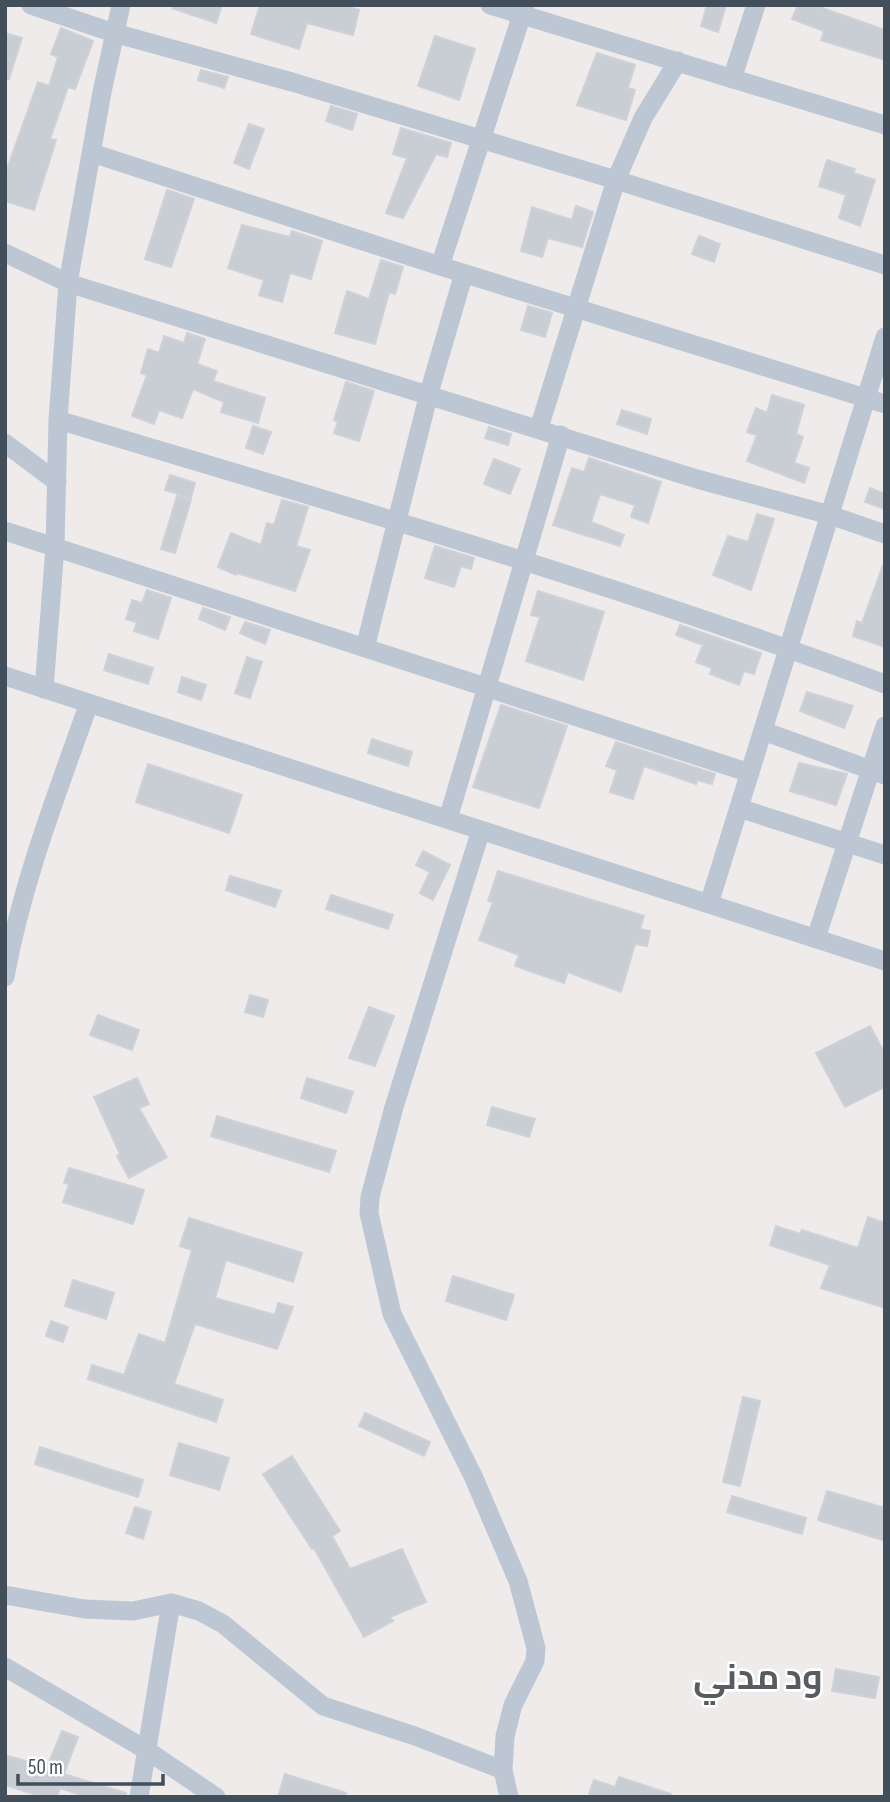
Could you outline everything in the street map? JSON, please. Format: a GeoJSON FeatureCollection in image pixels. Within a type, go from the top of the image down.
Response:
{"type":"FeatureCollection","features":[{"type":"Feature","properties":{"kind":"street"},"geometry":{"type":"LineString","coordinates":[[32,5],[114,33],[292,82],[616,180],[885,265]]}},
{"type":"Feature","properties":{"kind":"street"},"geometry":{"type":"LineString","coordinates":[[44,689],[55,547],[58,420],[68,283],[121,5]]}},
{"type":"Feature","properties":{"kind":"street"},"geometry":{"type":"LineString","coordinates":[[490,5],[524,10],[732,79],[885,125]]}},
{"type":"Feature","properties":{"kind":"street"},"geometry":{"type":"LineString","coordinates":[[732,79],[756,5]]}},
{"type":"Feature","properties":{"kind":"street"},"geometry":{"type":"LineString","coordinates":[[440,266],[524,10]]}},
{"type":"Feature","properties":{"kind":"street"},"geometry":{"type":"LineString","coordinates":[[539,428],[616,180],[643,118],[678,61]]}},
{"type":"Feature","properties":{"kind":"street"},"geometry":{"type":"LineString","coordinates":[[93,153],[440,266],[875,401]]}},
{"type":"Feature","properties":{"kind":"street"},"geometry":{"type":"LineString","coordinates":[[5,253],[68,283],[429,393],[697,479],[830,515],[885,534]]}},
{"type":"Feature","properties":{"kind":"street"},"geometry":{"type":"LineString","coordinates":[[365,648],[429,393],[464,273]]}},
{"type":"Feature","properties":{"kind":"street"},"geometry":{"type":"LineString","coordinates":[[709,904],[830,515],[875,401],[885,337]]}},
{"type":"Feature","properties":{"kind":"street"},"geometry":{"type":"LineString","coordinates":[[58,420],[523,561],[789,647],[885,684]]}},
{"type":"Feature","properties":{"kind":"street"},"geometry":{"type":"LineString","coordinates":[[448,820],[561,435]]}},
{"type":"Feature","properties":{"kind":"street"},"geometry":{"type":"LineString","coordinates":[[5,443],[57,482]]}},
{"type":"Feature","properties":{"kind":"street"},"geometry":{"type":"LineString","coordinates":[[5,531],[750,773]]}},
{"type":"Feature","properties":{"kind":"street"},"geometry":{"type":"LineString","coordinates":[[5,676],[885,961]]}},
{"type":"Feature","properties":{"kind":"street"},"geometry":{"type":"LineString","coordinates":[[5,976],[16,915],[26,882],[89,703]]}},
{"type":"Feature","properties":{"kind":"street"},"geometry":{"type":"LineString","coordinates":[[816,938],[847,844],[878,772],[885,726]]}},
{"type":"Feature","properties":{"kind":"street"},"geometry":{"type":"LineString","coordinates":[[763,731],[878,772]]}},
{"type":"Feature","properties":{"kind":"street"},"geometry":{"type":"LineString","coordinates":[[739,808],[885,855]]}},
{"type":"Feature","properties":{"kind":"street"},"geometry":{"type":"LineString","coordinates":[[481,830],[394,1107],[370,1197],[369,1213],[392,1314],[473,1476],[518,1581],[536,1648],[535,1661],[508,1721],[503,1770],[509,1797]]}},
{"type":"Feature","properties":{"kind":"street"},"geometry":{"type":"LineString","coordinates":[[5,1595],[84,1608],[133,1611],[171,1602],[223,1623],[323,1706],[415,1736],[503,1770]]}},
{"type":"Feature","properties":{"kind":"street"},"geometry":{"type":"LineString","coordinates":[[139,1797],[171,1602]]}},
{"type":"Feature","properties":{"kind":"street"},"geometry":{"type":"LineString","coordinates":[[5,1667],[148,1751],[216,1797]]}},
{"type":"Feature","properties":{"kind":"building"},"geometry":{"type":"Polygon","coordinates":[[[173,5],[222,5],[216,23],[172,8],[173,5]]]}},
{"type":"Feature","properties":{"kind":"building"},"geometry":{"type":"Polygon","coordinates":[[[260,5],[343,5],[359,10],[353,35],[307,23],[299,49],[251,34],[260,5]]]}},
{"type":"Feature","properties":{"kind":"building"},"geometry":{"type":"Polygon","coordinates":[[[707,5],[726,5],[718,32],[701,26],[707,5]]]}},
{"type":"Feature","properties":{"kind":"building"},"geometry":{"type":"Polygon","coordinates":[[[798,5],[814,5],[885,30],[885,60],[821,40],[824,31],[792,19],[798,5]]]}},
{"type":"Feature","properties":{"kind":"building"},"geometry":{"type":"Polygon","coordinates":[[[61,28],[93,41],[75,89],[68,87],[50,139],[56,140],[34,210],[5,201],[5,175],[38,82],[49,86],[58,57],[51,54],[61,28]]]}},
{"type":"Feature","properties":{"kind":"building"},"geometry":{"type":"Polygon","coordinates":[[[5,33],[22,38],[9,79],[5,79],[5,33]]]}},
{"type":"Feature","properties":{"kind":"building"},"geometry":{"type":"Polygon","coordinates":[[[435,36],[475,49],[459,100],[418,86],[435,36]]]}},
{"type":"Feature","properties":{"kind":"building"},"geometry":{"type":"Polygon","coordinates":[[[597,53],[635,65],[628,88],[635,90],[626,120],[577,105],[597,53]]]}},
{"type":"Feature","properties":{"kind":"building"},"geometry":{"type":"Polygon","coordinates":[[[201,70],[228,77],[224,88],[198,80],[201,70]]]}},
{"type":"Feature","properties":{"kind":"building"},"geometry":{"type":"Polygon","coordinates":[[[331,106],[357,114],[352,130],[326,121],[331,106]]]}},
{"type":"Feature","properties":{"kind":"building"},"geometry":{"type":"Polygon","coordinates":[[[249,124],[264,129],[249,169],[234,163],[249,124]]]}},
{"type":"Feature","properties":{"kind":"building"},"geometry":{"type":"Polygon","coordinates":[[[401,128],[451,143],[447,157],[436,154],[403,218],[386,213],[407,158],[393,154],[401,128]]]}},
{"type":"Feature","properties":{"kind":"building"},"geometry":{"type":"Polygon","coordinates":[[[827,160],[855,169],[853,173],[875,180],[860,226],[839,218],[846,195],[819,186],[827,160]]]}},
{"type":"Feature","properties":{"kind":"building"},"geometry":{"type":"Polygon","coordinates":[[[167,190],[194,199],[171,267],[145,259],[167,190]]]}},
{"type":"Feature","properties":{"kind":"building"},"geometry":{"type":"Polygon","coordinates":[[[576,206],[593,212],[582,247],[548,238],[542,257],[521,251],[532,207],[572,220],[576,206]]]}},
{"type":"Feature","properties":{"kind":"building"},"geometry":{"type":"Polygon","coordinates":[[[242,225],[290,237],[292,231],[322,241],[311,279],[290,273],[282,302],[259,295],[264,280],[228,268],[242,225]]]}},
{"type":"Feature","properties":{"kind":"building"},"geometry":{"type":"Polygon","coordinates":[[[699,236],[720,244],[714,262],[692,254],[699,236]]]}},
{"type":"Feature","properties":{"kind":"building"},"geometry":{"type":"Polygon","coordinates":[[[381,260],[403,267],[395,294],[389,292],[375,344],[335,333],[347,291],[369,299],[381,260]]]}},
{"type":"Feature","properties":{"kind":"building"},"geometry":{"type":"Polygon","coordinates":[[[528,306],[552,313],[545,337],[521,330],[528,306]]]}},
{"type":"Feature","properties":{"kind":"building"},"geometry":{"type":"Polygon","coordinates":[[[187,333],[205,339],[197,364],[217,371],[213,381],[265,398],[258,423],[221,412],[224,402],[193,389],[182,418],[159,410],[154,424],[132,416],[147,375],[141,373],[148,349],[159,353],[164,336],[184,343],[187,333]]]}},
{"type":"Feature","properties":{"kind":"building"},"geometry":{"type":"Polygon","coordinates":[[[346,382],[374,391],[359,441],[334,433],[338,422],[334,420],[346,382]]]}},
{"type":"Feature","properties":{"kind":"building"},"geometry":{"type":"Polygon","coordinates":[[[772,395],[804,405],[796,434],[803,437],[794,463],[809,468],[804,483],[747,461],[757,435],[747,432],[756,408],[767,413],[772,395]]]}},
{"type":"Feature","properties":{"kind":"building"},"geometry":{"type":"Polygon","coordinates":[[[622,410],[651,419],[647,434],[617,424],[622,410]]]}},
{"type":"Feature","properties":{"kind":"building"},"geometry":{"type":"Polygon","coordinates":[[[253,426],[271,432],[263,454],[246,448],[253,426]]]}},
{"type":"Feature","properties":{"kind":"building"},"geometry":{"type":"Polygon","coordinates":[[[489,427],[511,434],[508,445],[485,438],[489,427]]]}},
{"type":"Feature","properties":{"kind":"building"},"geometry":{"type":"Polygon","coordinates":[[[589,458],[661,482],[648,523],[631,517],[635,505],[600,494],[591,522],[624,535],[620,546],[553,525],[572,468],[584,472],[589,458]]]}},
{"type":"Feature","properties":{"kind":"building"},"geometry":{"type":"Polygon","coordinates":[[[494,459],[520,469],[510,494],[484,484],[494,459]]]}},
{"type":"Feature","properties":{"kind":"building"},"geometry":{"type":"Polygon","coordinates":[[[170,475],[195,483],[191,498],[165,490],[170,475]]]}},
{"type":"Feature","properties":{"kind":"building"},"geometry":{"type":"Polygon","coordinates":[[[870,488],[885,494],[885,509],[865,502],[870,488]]]}},
{"type":"Feature","properties":{"kind":"building"},"geometry":{"type":"Polygon","coordinates":[[[177,496],[191,500],[175,553],[161,549],[177,496]]]}},
{"type":"Feature","properties":{"kind":"building"},"geometry":{"type":"Polygon","coordinates":[[[282,500],[308,507],[296,546],[310,550],[295,591],[237,573],[236,575],[218,567],[231,533],[261,545],[267,523],[274,525],[282,500]]]}},
{"type":"Feature","properties":{"kind":"building"},"geometry":{"type":"Polygon","coordinates":[[[757,514],[774,519],[751,590],[713,575],[728,536],[748,542],[757,514]]]}},
{"type":"Feature","properties":{"kind":"building"},"geometry":{"type":"Polygon","coordinates":[[[435,546],[474,558],[471,569],[461,566],[454,587],[425,578],[435,546]]]}},
{"type":"Feature","properties":{"kind":"building"},"geometry":{"type":"Polygon","coordinates":[[[883,565],[885,637],[882,646],[853,636],[857,621],[862,623],[883,565]]]}},
{"type":"Feature","properties":{"kind":"building"},"geometry":{"type":"Polygon","coordinates":[[[147,590],[171,598],[158,639],[134,631],[137,622],[126,619],[132,600],[142,603],[147,590]]]}},
{"type":"Feature","properties":{"kind":"building"},"geometry":{"type":"Polygon","coordinates":[[[538,591],[604,612],[583,680],[526,661],[540,617],[531,615],[538,591]]]}},
{"type":"Feature","properties":{"kind":"building"},"geometry":{"type":"Polygon","coordinates":[[[203,608],[230,617],[225,630],[199,619],[203,608]]]}},
{"type":"Feature","properties":{"kind":"building"},"geometry":{"type":"Polygon","coordinates":[[[245,622],[270,630],[265,644],[240,633],[245,622]]]}},
{"type":"Feature","properties":{"kind":"building"},"geometry":{"type":"Polygon","coordinates":[[[680,625],[761,653],[754,674],[744,671],[739,685],[710,674],[712,668],[696,662],[703,645],[676,635],[680,625]]]}},
{"type":"Feature","properties":{"kind":"building"},"geometry":{"type":"Polygon","coordinates":[[[109,654],[153,668],[148,684],[104,670],[109,654]]]}},
{"type":"Feature","properties":{"kind":"building"},"geometry":{"type":"Polygon","coordinates":[[[247,657],[262,662],[250,698],[235,693],[247,657]]]}},
{"type":"Feature","properties":{"kind":"building"},"geometry":{"type":"Polygon","coordinates":[[[182,677],[206,685],[201,700],[178,692],[182,677]]]}},
{"type":"Feature","properties":{"kind":"building"},"geometry":{"type":"Polygon","coordinates":[[[807,692],[853,706],[844,728],[800,711],[807,692]]]}},
{"type":"Feature","properties":{"kind":"building"},"geometry":{"type":"Polygon","coordinates":[[[501,705],[567,726],[539,808],[473,787],[501,705]]]}},
{"type":"Feature","properties":{"kind":"building"},"geometry":{"type":"Polygon","coordinates":[[[372,739],[412,752],[408,766],[368,753],[372,739]]]}},
{"type":"Feature","properties":{"kind":"building"},"geometry":{"type":"Polygon","coordinates":[[[616,742],[715,774],[712,784],[697,780],[696,784],[644,766],[633,799],[610,792],[617,770],[606,766],[616,742]]]}},
{"type":"Feature","properties":{"kind":"building"},"geometry":{"type":"Polygon","coordinates":[[[799,763],[847,774],[836,805],[790,791],[799,763]]]}},
{"type":"Feature","properties":{"kind":"building"},"geometry":{"type":"Polygon","coordinates":[[[148,764],[242,795],[229,833],[136,802],[148,764]]]}},
{"type":"Feature","properties":{"kind":"building"},"geometry":{"type":"Polygon","coordinates":[[[423,851],[450,865],[433,900],[420,893],[430,872],[416,865],[423,851]]]}},
{"type":"Feature","properties":{"kind":"building"},"geometry":{"type":"Polygon","coordinates":[[[498,871],[644,916],[640,929],[650,931],[647,946],[635,944],[621,992],[568,972],[564,983],[515,966],[519,955],[479,940],[493,902],[488,901],[498,871]]]}},
{"type":"Feature","properties":{"kind":"building"},"geometry":{"type":"Polygon","coordinates":[[[230,876],[281,891],[275,907],[226,890],[230,876]]]}},
{"type":"Feature","properties":{"kind":"building"},"geometry":{"type":"Polygon","coordinates":[[[331,895],[393,915],[388,929],[326,909],[331,895]]]}},
{"type":"Feature","properties":{"kind":"building"},"geometry":{"type":"Polygon","coordinates":[[[250,995],[268,1000],[263,1017],[245,1012],[250,995]]]}},
{"type":"Feature","properties":{"kind":"building"},"geometry":{"type":"Polygon","coordinates":[[[369,1007],[394,1016],[375,1066],[349,1058],[369,1007]]]}},
{"type":"Feature","properties":{"kind":"building"},"geometry":{"type":"Polygon","coordinates":[[[98,1015],[139,1030],[132,1050],[90,1035],[98,1015]]]}},
{"type":"Feature","properties":{"kind":"building"},"geometry":{"type":"Polygon","coordinates":[[[870,1026],[885,1054],[885,1087],[845,1107],[816,1053],[870,1026]]]}},
{"type":"Feature","properties":{"kind":"building"},"geometry":{"type":"Polygon","coordinates":[[[137,1078],[149,1104],[139,1108],[167,1157],[129,1178],[117,1156],[120,1154],[94,1097],[137,1078]]]}},
{"type":"Feature","properties":{"kind":"building"},"geometry":{"type":"Polygon","coordinates":[[[307,1078],[353,1092],[346,1113],[301,1098],[307,1078]]]}},
{"type":"Feature","properties":{"kind":"building"},"geometry":{"type":"Polygon","coordinates":[[[492,1107],[535,1119],[529,1137],[487,1125],[492,1107]]]}},
{"type":"Feature","properties":{"kind":"building"},"geometry":{"type":"Polygon","coordinates":[[[217,1116],[336,1151],[329,1172],[211,1136],[217,1116]]]}},
{"type":"Feature","properties":{"kind":"building"},"geometry":{"type":"Polygon","coordinates":[[[69,1168],[144,1190],[133,1224],[63,1202],[69,1184],[64,1183],[69,1168]]]}},
{"type":"Feature","properties":{"kind":"building"},"geometry":{"type":"Polygon","coordinates":[[[868,1217],[885,1223],[885,1308],[821,1288],[830,1265],[770,1245],[776,1226],[800,1234],[802,1230],[858,1248],[868,1217]]]}},
{"type":"Feature","properties":{"kind":"building"},"geometry":{"type":"Polygon","coordinates":[[[189,1218],[302,1253],[293,1282],[226,1260],[215,1298],[275,1315],[278,1303],[293,1307],[277,1349],[195,1324],[174,1384],[223,1400],[216,1422],[88,1379],[92,1365],[124,1375],[139,1334],[165,1343],[192,1250],[180,1246],[189,1218]]]}},
{"type":"Feature","properties":{"kind":"building"},"geometry":{"type":"Polygon","coordinates":[[[453,1276],[514,1295],[506,1320],[446,1301],[453,1276]]]}},
{"type":"Feature","properties":{"kind":"building"},"geometry":{"type":"Polygon","coordinates":[[[73,1280],[114,1293],[106,1319],[65,1306],[73,1280]]]}},
{"type":"Feature","properties":{"kind":"building"},"geometry":{"type":"Polygon","coordinates":[[[51,1321],[68,1327],[63,1342],[46,1336],[51,1321]]]}},
{"type":"Feature","properties":{"kind":"building"},"geometry":{"type":"Polygon","coordinates":[[[743,1397],[760,1401],[740,1486],[723,1482],[743,1397]]]}},
{"type":"Feature","properties":{"kind":"building"},"geometry":{"type":"Polygon","coordinates":[[[365,1413],[430,1442],[424,1456],[359,1426],[365,1413]]]}},
{"type":"Feature","properties":{"kind":"building"},"geometry":{"type":"Polygon","coordinates":[[[179,1443],[229,1458],[219,1490],[170,1475],[179,1443]]]}},
{"type":"Feature","properties":{"kind":"building"},"geometry":{"type":"Polygon","coordinates":[[[40,1447],[143,1480],[138,1497],[35,1464],[40,1447]]]}},
{"type":"Feature","properties":{"kind":"building"},"geometry":{"type":"Polygon","coordinates":[[[292,1456],[340,1531],[332,1536],[350,1569],[402,1549],[426,1602],[390,1617],[393,1621],[364,1637],[314,1548],[312,1549],[263,1474],[292,1456]]]}},
{"type":"Feature","properties":{"kind":"building"},"geometry":{"type":"Polygon","coordinates":[[[827,1491],[885,1508],[885,1541],[818,1520],[827,1491]]]}},
{"type":"Feature","properties":{"kind":"building"},"geometry":{"type":"Polygon","coordinates":[[[732,1496],[806,1518],[802,1534],[727,1512],[732,1496]]]}},
{"type":"Feature","properties":{"kind":"building"},"geometry":{"type":"Polygon","coordinates":[[[135,1507],[151,1512],[143,1539],[126,1533],[135,1507]]]}},
{"type":"Feature","properties":{"kind":"building"},"geometry":{"type":"Polygon","coordinates":[[[836,1669],[879,1677],[875,1698],[832,1691],[836,1669]]]}},
{"type":"Feature","properties":{"kind":"building"},"geometry":{"type":"Polygon","coordinates":[[[62,1731],[78,1737],[64,1774],[126,1793],[125,1797],[87,1797],[60,1788],[57,1797],[43,1797],[5,1785],[5,1755],[47,1767],[62,1731]]]}},
{"type":"Feature","properties":{"kind":"building"},"geometry":{"type":"Polygon","coordinates":[[[285,1774],[346,1793],[345,1797],[278,1797],[285,1774]]]}},
{"type":"Feature","properties":{"kind":"building"},"geometry":{"type":"Polygon","coordinates":[[[619,1777],[671,1794],[671,1797],[588,1797],[594,1780],[615,1787],[619,1777]]]}},
{"type":"Feature","properties":{"kind":"district","name":"ود مدني"},"geometry":{"type":"Point","coordinates":[758,1677]}}]}
